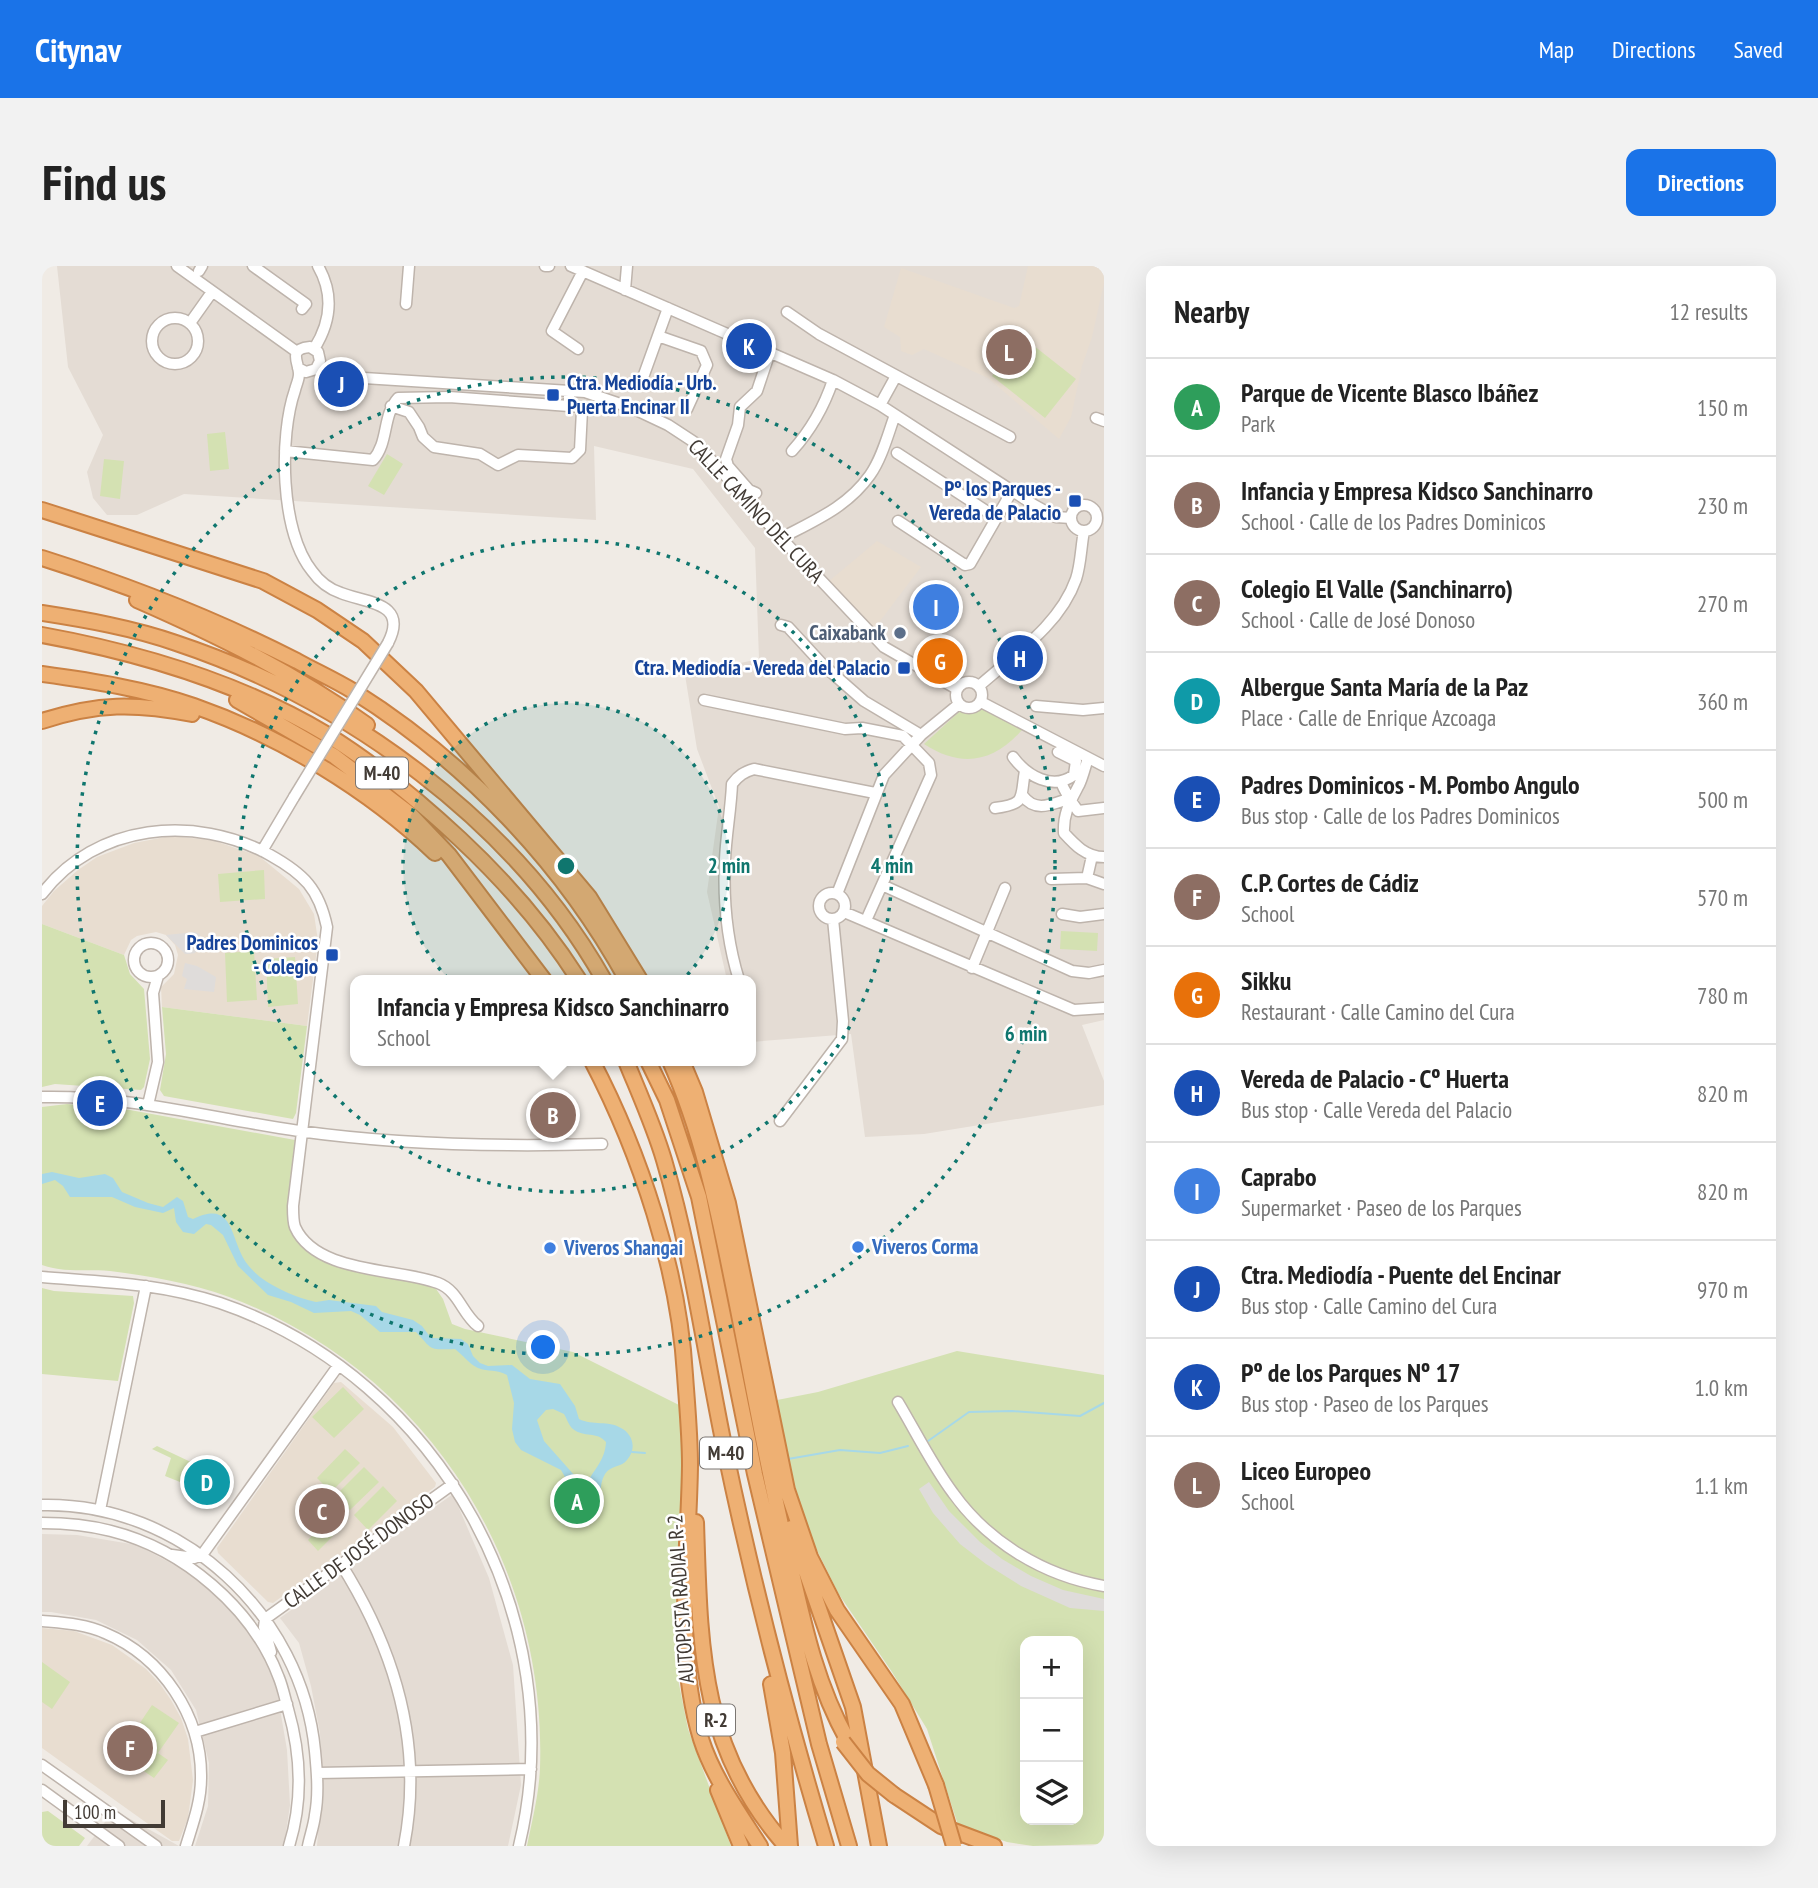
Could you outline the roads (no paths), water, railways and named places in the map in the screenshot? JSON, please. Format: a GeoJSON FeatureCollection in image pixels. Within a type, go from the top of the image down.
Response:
{"type":"FeatureCollection","features":[{"type":"Feature","properties":{"kind":"highway"},"geometry":{"type":"LineString","coordinates":[[42,510],[262,581],[317,610],[363,641],[416,691],[589,897],[637,975]]}},
{"type":"Feature","properties":{"kind":"highway"},"geometry":{"type":"LineString","coordinates":[[42,558],[113,581],[202,615],[351,690],[398,722],[483,793],[523,835],[577,901],[610,948],[624,975]]}},
{"type":"Feature","properties":{"kind":"highway"},"geometry":{"type":"LineString","coordinates":[[42,565],[109,587],[194,625],[256,657],[338,705],[396,746],[400,757]]}},
{"type":"Feature","properties":{"kind":"highway","name":"M-40"},"geometry":{"type":"LineString","coordinates":[[42,613],[136,631],[223,660],[336,716],[400,757],[478,821],[509,854],[557,910],[592,957],[601,975]]}},
{"type":"Feature","properties":{"kind":"highway","name":"M-40"},"geometry":{"type":"LineString","coordinates":[[42,635],[123,653],[214,681],[262,701],[325,734],[412,794],[488,865],[541,925],[576,975]]}},
{"type":"Feature","properties":{"kind":"highway"},"geometry":{"type":"LineString","coordinates":[[123,653],[133,661],[200,684],[248,705],[334,756],[410,814],[449,855],[540,975]]}},
{"type":"Feature","properties":{"kind":"highway"},"geometry":{"type":"LineString","coordinates":[[42,674],[106,684],[192,705],[269,739],[306,758],[411,831],[480,896]]}},
{"type":"Feature","properties":{"kind":"highway"},"geometry":{"type":"LineString","coordinates":[[42,721],[71,712],[107,706],[151,706],[197,715],[269,739]]}},
{"type":"Feature","properties":{"kind":"highway"},"geometry":{"type":"LineString","coordinates":[[594,1066],[627,1133],[652,1208],[680,1325],[690,1462],[685,1628],[692,1704],[712,1776],[741,1846]]}},
{"type":"Feature","properties":{"kind":"highway","name":"M-40"},"geometry":{"type":"LineString","coordinates":[[628,1066],[663,1157],[677,1208],[727,1460],[759,1600],[798,1753],[826,1846]]}},
{"type":"Feature","properties":{"kind":"highway","name":"M-40"},"geometry":{"type":"LineString","coordinates":[[650,1066],[667,1100],[699,1197],[736,1388],[785,1607],[849,1846]]}},
{"type":"Feature","properties":{"kind":"highway"},"geometry":{"type":"LineString","coordinates":[[672,1066],[684,1092],[716,1201],[769,1475],[811,1653],[821,1687],[846,1741]]}},
{"type":"Feature","properties":{"kind":"highway"},"geometry":{"type":"LineString","coordinates":[[684,1066],[695,1092],[728,1203],[787,1490],[810,1557],[837,1610],[902,1704],[936,1785],[954,1846]]}},
{"type":"Feature","properties":{"kind":"highway","name":"AUTOPISTA RADIAL R-2"},"geometry":{"type":"LineString","coordinates":[[685,1372],[693,1411],[700,1619],[705,1679],[730,1762],[772,1831],[788,1846]]}},
{"type":"Feature","properties":{"kind":"highway"},"geometry":{"type":"LineString","coordinates":[[760,1419],[797,1550],[853,1707],[879,1846]]}},
{"type":"Feature","properties":{"kind":"highway"},"geometry":{"type":"LineString","coordinates":[[759,1600],[757,1617],[783,1753],[788,1846]]}},
{"type":"Feature","properties":{"kind":"highway"},"geometry":{"type":"LineString","coordinates":[[785,1607],[820,1700],[868,1774],[941,1826],[994,1846]]}},
{"type":"Feature","properties":{"kind":"highway"},"geometry":{"type":"LineString","coordinates":[[702,1742],[722,1783],[760,1846]]}},
{"type":"Feature","properties":{"kind":"street"},"geometry":{"type":"LineString","coordinates":[[177,266],[297,352]]}},
{"type":"Feature","properties":{"kind":"street"},"geometry":{"type":"LineString","coordinates":[[253,266],[306,304],[302,309]]}},
{"type":"Feature","properties":{"kind":"street"},"geometry":{"type":"LineString","coordinates":[[314,349],[325,328],[329,305],[329,291],[318,266]]}},
{"type":"Feature","properties":{"kind":"street"},"geometry":{"type":"LineString","coordinates":[[406,304],[408,266]]}},
{"type":"Feature","properties":{"kind":"street"},"geometry":{"type":"LineString","coordinates":[[571,266],[833,380],[880,405],[1056,517],[1071,518]]}},
{"type":"Feature","properties":{"kind":"street"},"geometry":{"type":"LineString","coordinates":[[625,290],[627,266]]}},
{"type":"Feature","properties":{"kind":"street"},"geometry":{"type":"LineString","coordinates":[[578,349],[552,331],[583,271]]}},
{"type":"Feature","properties":{"kind":"street"},"geometry":{"type":"LineString","coordinates":[[190,323],[212,292]]}},
{"type":"Feature","properties":{"kind":"street"},"geometry":{"type":"LineString","coordinates":[[641,383],[668,307]]}},
{"type":"Feature","properties":{"kind":"street"},"geometry":{"type":"LineString","coordinates":[[787,312],[819,334],[1010,437]]}},
{"type":"Feature","properties":{"kind":"street"},"geometry":{"type":"LineString","coordinates":[[169,318],[190,323],[195,329],[198,344],[191,358],[177,364],[162,360],[152,348],[151,341],[156,327],[169,318]]}},
{"type":"Feature","properties":{"kind":"street"},"geometry":{"type":"LineString","coordinates":[[657,336],[701,351],[706,359],[707,365],[687,409]]}},
{"type":"Feature","properties":{"kind":"street"},"geometry":{"type":"LineString","coordinates":[[305,347],[314,349],[320,356],[319,365],[311,372],[302,370],[295,363],[297,352],[305,347]]}},
{"type":"Feature","properties":{"kind":"street"},"geometry":{"type":"LineString","coordinates":[[756,493],[749,490],[729,466],[726,458],[738,425],[740,407],[757,391],[770,352]]}},
{"type":"Feature","properties":{"kind":"street","name":"CALLE CAMINO DEL CURA"},"geometry":{"type":"LineString","coordinates":[[319,365],[328,371],[348,377],[598,395],[684,433],[884,648],[957,689]]}},
{"type":"Feature","properties":{"kind":"street"},"geometry":{"type":"LineString","coordinates":[[262,851],[388,643],[393,629],[391,615],[381,604],[342,594],[330,588],[307,565],[297,541],[286,489],[285,451],[287,422],[302,370]]}},
{"type":"Feature","properties":{"kind":"street"},"geometry":{"type":"LineString","coordinates":[[880,405],[896,376]]}},
{"type":"Feature","properties":{"kind":"street"},"geometry":{"type":"LineString","coordinates":[[792,451],[807,435],[825,402],[833,380]]}},
{"type":"Feature","properties":{"kind":"street"},"geometry":{"type":"LineString","coordinates":[[569,391],[569,406]]}},
{"type":"Feature","properties":{"kind":"street"},"geometry":{"type":"LineString","coordinates":[[285,451],[373,460],[381,451],[391,406],[398,398],[422,396],[581,407],[580,450],[572,458],[517,455],[498,465],[480,454],[434,447],[423,437],[409,412],[391,406]]}},
{"type":"Feature","properties":{"kind":"street"},"geometry":{"type":"LineString","coordinates":[[787,535],[837,508],[871,474],[895,415]]}},
{"type":"Feature","properties":{"kind":"street"},"geometry":{"type":"LineString","coordinates":[[897,453],[997,518]]}},
{"type":"Feature","properties":{"kind":"street"},"geometry":{"type":"LineString","coordinates":[[898,521],[965,565],[970,564],[1012,491]]}},
{"type":"Feature","properties":{"kind":"street"},"geometry":{"type":"LineString","coordinates":[[1082,505],[1091,506],[1100,512],[1095,526],[1084,531],[1073,525],[1071,518],[1074,510],[1082,505]]}},
{"type":"Feature","properties":{"kind":"street"},"geometry":{"type":"LineString","coordinates":[[979,686],[1056,616],[1070,594],[1077,576],[1084,531]]}},
{"type":"Feature","properties":{"kind":"street"},"geometry":{"type":"LineString","coordinates":[[781,625],[788,627],[823,665],[864,702],[921,735]]}},
{"type":"Feature","properties":{"kind":"street"},"geometry":{"type":"LineString","coordinates":[[970,682],[979,686],[982,691],[981,702],[973,708],[959,704],[957,689],[960,685],[970,682]]}},
{"type":"Feature","properties":{"kind":"street"},"geometry":{"type":"LineString","coordinates":[[704,700],[845,730],[862,728],[903,736],[929,763],[932,775],[868,916]]}},
{"type":"Feature","properties":{"kind":"street"},"geometry":{"type":"LineString","coordinates":[[981,702],[1104,766]]}},
{"type":"Feature","properties":{"kind":"street"},"geometry":{"type":"LineString","coordinates":[[837,894],[884,775],[921,735],[959,704]]}},
{"type":"Feature","properties":{"kind":"street"},"geometry":{"type":"LineString","coordinates":[[1036,706],[1083,710],[1104,708]]}},
{"type":"Feature","properties":{"kind":"street"},"geometry":{"type":"LineString","coordinates":[[1013,757],[1025,771],[1038,779],[1061,782],[1074,775],[1076,761],[1058,752]]}},
{"type":"Feature","properties":{"kind":"street"},"geometry":{"type":"LineString","coordinates":[[1088,758],[1080,785],[1071,798],[1063,819],[1064,833],[1075,845],[1092,856],[1104,857]]}},
{"type":"Feature","properties":{"kind":"street"},"geometry":{"type":"LineString","coordinates":[[738,975],[729,945],[724,886],[732,784],[738,776],[754,769],[875,793]]}},
{"type":"Feature","properties":{"kind":"street"},"geometry":{"type":"LineString","coordinates":[[995,808],[1019,802],[1023,796],[1025,771]]}},
{"type":"Feature","properties":{"kind":"street"},"geometry":{"type":"LineString","coordinates":[[1061,782],[1078,811],[1104,808]]}},
{"type":"Feature","properties":{"kind":"street"},"geometry":{"type":"LineString","coordinates":[[1023,796],[1033,806],[1039,807],[1054,805],[1071,798]]}},
{"type":"Feature","properties":{"kind":"street"},"geometry":{"type":"LineString","coordinates":[[42,894],[73,864],[93,851],[133,835],[173,830],[196,830],[238,840],[297,872],[315,891],[323,905],[327,927],[293,1206],[295,1226],[305,1241],[329,1259],[378,1272],[439,1283],[449,1289],[464,1306],[468,1319],[478,1326]]}},
{"type":"Feature","properties":{"kind":"street"},"geometry":{"type":"LineString","coordinates":[[1087,878],[1092,856]]}},
{"type":"Feature","properties":{"kind":"street"},"geometry":{"type":"LineString","coordinates":[[1052,879],[1087,878],[1104,884]]}},
{"type":"Feature","properties":{"kind":"street"},"geometry":{"type":"LineString","coordinates":[[882,885],[1072,971],[1089,973],[1104,970]]}},
{"type":"Feature","properties":{"kind":"street"},"geometry":{"type":"LineString","coordinates":[[972,968],[1005,888]]}},
{"type":"Feature","properties":{"kind":"street"},"geometry":{"type":"LineString","coordinates":[[825,894],[837,894],[844,901],[844,912],[832,919],[822,915],[819,904],[825,894]]}},
{"type":"Feature","properties":{"kind":"street"},"geometry":{"type":"LineString","coordinates":[[844,912],[1074,1010],[1104,1008]]}},
{"type":"Feature","properties":{"kind":"street"},"geometry":{"type":"LineString","coordinates":[[1062,914],[1080,917],[1104,914]]}},
{"type":"Feature","properties":{"kind":"street"},"geometry":{"type":"LineString","coordinates":[[780,1121],[842,1039],[843,1021],[832,919]]}},
{"type":"Feature","properties":{"kind":"street"},"geometry":{"type":"LineString","coordinates":[[148,1105],[158,1062],[153,993],[158,976],[167,967],[167,952],[163,946],[149,942],[137,949],[134,956],[137,969],[144,975],[153,993]]}},
{"type":"Feature","properties":{"kind":"street"},"geometry":{"type":"LineString","coordinates":[[144,975],[158,976]]}},
{"type":"Feature","properties":{"kind":"street"},"geometry":{"type":"LineString","coordinates":[[42,1097],[82,1096],[302,1132],[448,1144],[601,1144]]}},
{"type":"Feature","properties":{"kind":"street"},"geometry":{"type":"LineString","coordinates":[[42,1277],[96,1279],[146,1286],[207,1300],[251,1316],[280,1329],[338,1366],[373,1393],[419,1440],[453,1484],[490,1551],[514,1617],[526,1661],[531,1769],[519,1846]]}},
{"type":"Feature","properties":{"kind":"street"},"geometry":{"type":"LineString","coordinates":[[100,1510],[146,1286]]}},
{"type":"Feature","properties":{"kind":"street"},"geometry":{"type":"LineString","coordinates":[[168,1554],[194,1558],[202,1555],[338,1366]]}},
{"type":"Feature","properties":{"kind":"street"},"geometry":{"type":"LineString","coordinates":[[898,1402],[955,1496],[992,1535],[1013,1551],[1044,1568],[1104,1586]]}},
{"type":"Feature","properties":{"kind":"street","name":"CALLE DE JOSÉ DONOSO"},"geometry":{"type":"LineString","coordinates":[[265,1619],[453,1484]]}},
{"type":"Feature","properties":{"kind":"street"},"geometry":{"type":"LineString","coordinates":[[42,1505],[63,1504],[100,1510],[163,1532],[202,1555],[239,1587],[265,1619],[285,1648],[303,1691],[313,1730],[317,1773],[316,1813],[308,1846]]}},
{"type":"Feature","properties":{"kind":"street"},"geometry":{"type":"LineString","coordinates":[[42,1522],[113,1531],[168,1554],[213,1585],[240,1613],[262,1643],[279,1677]]}},
{"type":"Feature","properties":{"kind":"street"},"geometry":{"type":"LineString","coordinates":[[341,1564],[363,1599],[389,1657],[402,1702],[410,1771],[410,1810],[404,1846]]}},
{"type":"Feature","properties":{"kind":"street"},"geometry":{"type":"LineString","coordinates":[[265,1619],[264,1627],[296,1737],[298,1803],[289,1846]]}},
{"type":"Feature","properties":{"kind":"street"},"geometry":{"type":"LineString","coordinates":[[42,1621],[72,1623],[105,1633],[135,1650],[161,1672],[181,1700],[195,1732],[200,1754],[201,1787],[195,1820],[186,1846]]}},
{"type":"Feature","properties":{"kind":"street"},"geometry":{"type":"LineString","coordinates":[[195,1732],[287,1704]]}},
{"type":"Feature","properties":{"kind":"street"},"geometry":{"type":"LineString","coordinates":[[42,1765],[156,1846]]}},
{"type":"Feature","properties":{"kind":"street"},"geometry":{"type":"LineString","coordinates":[[317,1773],[531,1769]]}},
{"type":"Feature","properties":{"kind":"street"},"geometry":{"type":"LineString","coordinates":[[45,1795],[119,1846]]}},
{"type":"Feature","properties":{"kind":"water"},"geometry":{"type":"Polygon","coordinates":[[[52,1172],[79,1178],[105,1174],[113,1178],[122,1192],[148,1203],[163,1207],[177,1197],[183,1201],[188,1217],[193,1219],[217,1214],[229,1225],[248,1265],[275,1287],[316,1302],[329,1300],[376,1306],[382,1312],[413,1320],[422,1326],[431,1338],[461,1339],[468,1344],[473,1356],[480,1363],[488,1366],[512,1365],[530,1379],[560,1384],[575,1406],[579,1419],[616,1426],[628,1434],[633,1447],[630,1456],[605,1474],[601,1486],[601,1506],[588,1517],[561,1470],[521,1450],[515,1442],[512,1429],[514,1403],[507,1375],[478,1368],[455,1349],[432,1348],[416,1332],[380,1332],[351,1311],[314,1313],[268,1295],[238,1266],[223,1235],[211,1225],[206,1224],[194,1234],[183,1232],[176,1222],[174,1208],[163,1213],[135,1207],[112,1197],[70,1197],[55,1180],[42,1184],[42,1174],[52,1172]],[[553,1409],[546,1410],[537,1420],[544,1441],[582,1484],[587,1483],[602,1459],[606,1442],[573,1429],[564,1414],[553,1409]]]}},
{"type":"Feature","properties":{"kind":"waterway"},"geometry":{"type":"LineString","coordinates":[[928,1441],[969,1412],[1012,1411],[1080,1416],[1104,1403]]}},
{"type":"Feature","properties":{"kind":"waterway"},"geometry":{"type":"LineString","coordinates":[[788,1459],[840,1450],[880,1453],[908,1446]]}},
{"type":"Feature","properties":{"kind":"waterway"},"geometry":{"type":"LineString","coordinates":[[632,1452],[645,1453]]}},
{"type":"Feature","properties":{"kind":"place","name":"Pº de los Parques Nº 17"},"geometry":{"type":"Point","coordinates":[749,346]}},
{"type":"Feature","properties":{"kind":"place","name":"Liceo Europeo"},"geometry":{"type":"Point","coordinates":[1009,352]}},
{"type":"Feature","properties":{"kind":"place","name":"Ctra. Mediodía - Puente del Encinar"},"geometry":{"type":"Point","coordinates":[341,384]}},
{"type":"Feature","properties":{"kind":"place","name":"Ctra. Mediodía - Urb. Puerta Encinar II"},"geometry":{"type":"Point","coordinates":[553,395]}},
{"type":"Feature","properties":{"kind":"place","name":"Pº los Parques - Vereda de Palacio"},"geometry":{"type":"Point","coordinates":[1075,501]}},
{"type":"Feature","properties":{"kind":"place","name":"Caprabo"},"geometry":{"type":"Point","coordinates":[936,607]}},
{"type":"Feature","properties":{"kind":"place","name":"Caixabank"},"geometry":{"type":"Point","coordinates":[900,633]}},
{"type":"Feature","properties":{"kind":"place","name":"Vereda de Palacio - Cº Huerta"},"geometry":{"type":"Point","coordinates":[1020,658]}},
{"type":"Feature","properties":{"kind":"place","name":"Sikku"},"geometry":{"type":"Point","coordinates":[940,661]}},
{"type":"Feature","properties":{"kind":"place","name":"Ctra. Mediodía - Vereda del Palacio"},"geometry":{"type":"Point","coordinates":[904,668]}},
{"type":"Feature","properties":{"kind":"place","name":"Padres Dominicos - Colegio"},"geometry":{"type":"Point","coordinates":[332,955]}},
{"type":"Feature","properties":{"kind":"place","name":"Padres Dominicos - M. Pombo Angulo"},"geometry":{"type":"Point","coordinates":[100,1103]}},
{"type":"Feature","properties":{"kind":"place","name":"Infancia y Empresa Kidsco Sanchinarro"},"geometry":{"type":"Point","coordinates":[553,1115]}},
{"type":"Feature","properties":{"kind":"place","name":"Viveros Corma"},"geometry":{"type":"Point","coordinates":[858,1247]}},
{"type":"Feature","properties":{"kind":"place","name":"Viveros Shangai"},"geometry":{"type":"Point","coordinates":[550,1248]}},
{"type":"Feature","properties":{"kind":"place","name":"Albergue Santa María de la Paz"},"geometry":{"type":"Point","coordinates":[207,1482]}},
{"type":"Feature","properties":{"kind":"place","name":"Parque de Vicente Blasco Ibáñez"},"geometry":{"type":"Point","coordinates":[577,1501]}},
{"type":"Feature","properties":{"kind":"place","name":"Colegio El Valle (Sanchinarro)"},"geometry":{"type":"Point","coordinates":[322,1511]}},
{"type":"Feature","properties":{"kind":"place","name":"C.P. Cortes de Cádiz"},"geometry":{"type":"Point","coordinates":[130,1748]}}]}
